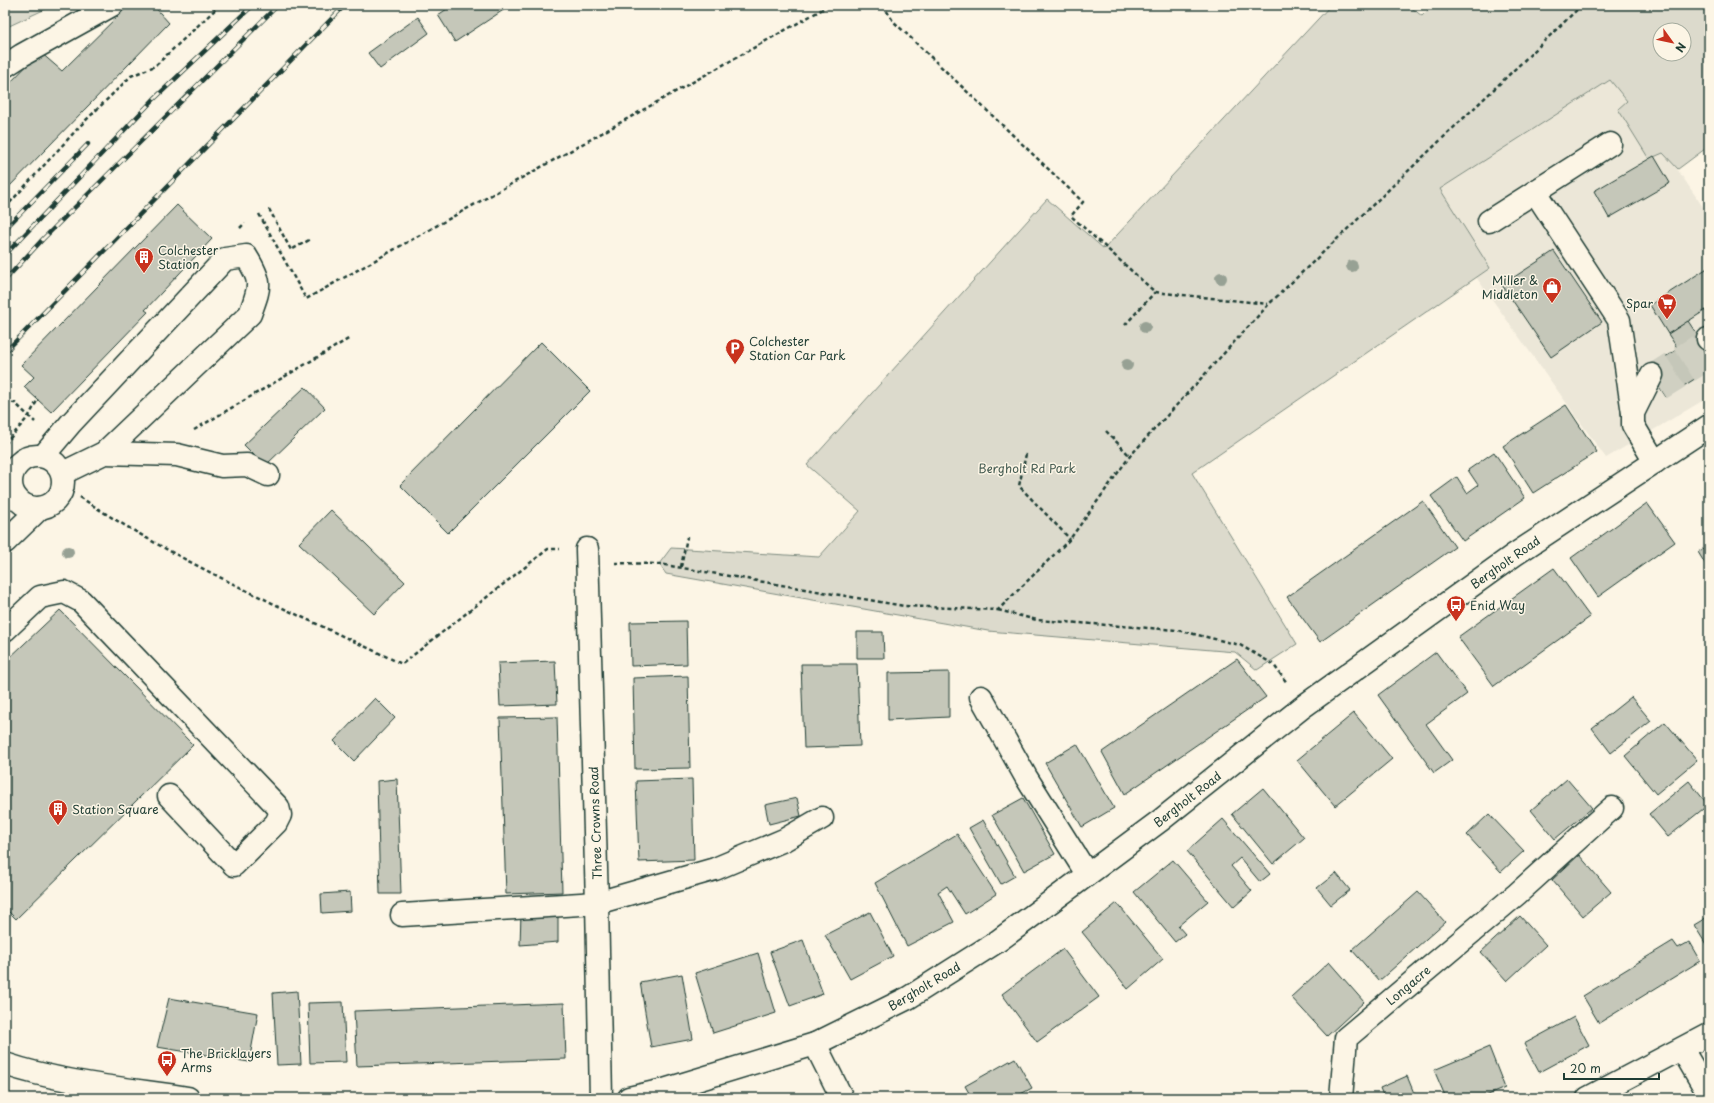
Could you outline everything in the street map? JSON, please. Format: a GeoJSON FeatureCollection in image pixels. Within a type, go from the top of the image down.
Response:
{"type":"FeatureCollection","features":[{"type":"Feature","properties":{"kind":"main road"},"geometry":{"type":"LineString","coordinates":[[5,66],[112,5]]}},
{"type":"Feature","properties":{"kind":"main road"},"geometry":{"type":"LineString","coordinates":[[1488,221],[1610,144]]}},
{"type":"Feature","properties":{"kind":"main road"},"geometry":{"type":"LineString","coordinates":[[1535,192],[1619,320],[1633,413],[1633,425],[1655,462]]}},
{"type":"Feature","properties":{"kind":"main road"},"geometry":{"type":"LineString","coordinates":[[44,456],[71,423],[225,259],[246,256],[254,268],[260,288],[250,314],[104,453],[63,473]]}},
{"type":"Feature","properties":{"kind":"main road"},"geometry":{"type":"LineString","coordinates":[[1633,413],[1656,382]]}},
{"type":"Feature","properties":{"kind":"main road","name":"Bergholt Road"},"geometry":{"type":"LineString","coordinates":[[629,1098],[664,1090],[815,1044],[908,998],[998,941],[1161,820],[1304,706],[1514,555],[1709,426]]}},
{"type":"Feature","properties":{"kind":"main road"},"geometry":{"type":"LineString","coordinates":[[104,453],[177,455],[222,466],[248,466],[268,474]]}},
{"type":"Feature","properties":{"kind":"main road"},"geometry":{"type":"LineString","coordinates":[[29,456],[44,456],[56,462],[63,473],[64,481],[61,494],[50,505],[40,508],[29,507],[21,503],[8,490],[10,479],[10,462],[29,456]]}},
{"type":"Feature","properties":{"kind":"main road"},"geometry":{"type":"LineString","coordinates":[[7,541],[40,508]]}},
{"type":"Feature","properties":{"kind":"main road","name":"Three Crowns Road"},"geometry":{"type":"LineString","coordinates":[[587,556],[601,1098]]}},
{"type":"Feature","properties":{"kind":"main road"},"geometry":{"type":"LineString","coordinates":[[5,630],[40,597],[64,592],[81,600],[278,807],[280,815],[276,823],[234,865],[169,796]]}},
{"type":"Feature","properties":{"kind":"main road"},"geometry":{"type":"LineString","coordinates":[[981,697],[1026,777],[1087,874]]}},
{"type":"Feature","properties":{"kind":"main road","name":"Longacre"},"geometry":{"type":"LineString","coordinates":[[1342,1098],[1346,1038],[1517,894],[1612,808]]}},
{"type":"Feature","properties":{"kind":"main road"},"geometry":{"type":"LineString","coordinates":[[402,915],[597,902],[715,869],[784,840],[822,818]]}},
{"type":"Feature","properties":{"kind":"main road"},"geometry":{"type":"LineString","coordinates":[[1588,1098],[1709,1034]]}},
{"type":"Feature","properties":{"kind":"main road"},"geometry":{"type":"LineString","coordinates":[[815,1044],[842,1098]]}},
{"type":"Feature","properties":{"kind":"main road"},"geometry":{"type":"LineString","coordinates":[[1682,1049],[1709,1095]]}},
{"type":"Feature","properties":{"kind":"main road"},"geometry":{"type":"LineString","coordinates":[[11,1068],[112,1087],[188,1098]]}},
{"type":"Feature","properties":{"kind":"path"},"geometry":{"type":"LineString","coordinates":[[5,208],[80,126],[131,76],[155,66],[220,5]]}},
{"type":"Feature","properties":{"kind":"path"},"geometry":{"type":"LineString","coordinates":[[259,214],[306,299],[830,5]]}},
{"type":"Feature","properties":{"kind":"path"},"geometry":{"type":"LineString","coordinates":[[883,5],[893,21],[1083,202],[1071,216],[1155,292],[1269,304]]}},
{"type":"Feature","properties":{"kind":"path"},"geometry":{"type":"LineString","coordinates":[[998,610],[1070,539],[1130,456],[1269,304],[1582,5]]}},
{"type":"Feature","properties":{"kind":"path"},"geometry":{"type":"LineString","coordinates":[[269,209],[291,250],[311,238]]}},
{"type":"Feature","properties":{"kind":"path"},"geometry":{"type":"LineString","coordinates":[[1125,324],[1155,292]]}},
{"type":"Feature","properties":{"kind":"path"},"geometry":{"type":"LineString","coordinates":[[188,433],[350,338]]}},
{"type":"Feature","properties":{"kind":"path"},"geometry":{"type":"LineString","coordinates":[[5,444],[29,416],[38,399]]}},
{"type":"Feature","properties":{"kind":"path"},"geometry":{"type":"LineString","coordinates":[[1106,431],[1130,456]]}},
{"type":"Feature","properties":{"kind":"path"},"geometry":{"type":"LineString","coordinates":[[1026,454],[1019,486],[1070,539]]}},
{"type":"Feature","properties":{"kind":"path"},"geometry":{"type":"LineString","coordinates":[[87,493],[80,497],[106,515],[177,556],[402,664],[548,549]]}},
{"type":"Feature","properties":{"kind":"path"},"geometry":{"type":"LineString","coordinates":[[681,568],[687,537]]}},
{"type":"Feature","properties":{"kind":"path"},"geometry":{"type":"LineString","coordinates":[[587,556],[659,564],[904,606],[998,610],[1037,620],[1177,630],[1240,645],[1273,664],[1304,706]]}},
{"type":"Feature","properties":{"kind":"shaded area"},"geometry":{"type":"Polygon","coordinates":[[[1610,80],[1663,148],[1709,216],[1709,397],[1606,458],[1476,277],[1490,268],[1440,189],[1610,80]]]}},
{"type":"Feature","properties":{"kind":"green space"},"geometry":{"type":"Polygon","coordinates":[[[5,5],[54,5],[5,28],[5,5]]]}},
{"type":"Feature","properties":{"kind":"green space","name":"Bergholt Rd Park"},"geometry":{"type":"Polygon","coordinates":[[[1331,5],[1408,5],[1422,16],[1433,5],[1709,5],[1709,146],[1678,169],[1663,153],[1649,159],[1618,109],[1627,101],[1610,80],[1440,189],[1490,268],[1192,473],[1297,644],[1257,670],[1235,652],[988,631],[666,574],[659,564],[671,548],[819,557],[860,511],[807,465],[1047,199],[1104,249],[1331,5]]]}},
{"type":"Feature","properties":{"kind":"building"},"geometry":{"type":"Polygon","coordinates":[[[129,5],[153,5],[169,23],[5,191],[5,88],[40,52],[62,71],[129,5]]]}},
{"type":"Feature","properties":{"kind":"building"},"geometry":{"type":"Polygon","coordinates":[[[453,5],[511,5],[455,42],[438,15],[453,5]]]}},
{"type":"Feature","properties":{"kind":"building"},"geometry":{"type":"Polygon","coordinates":[[[418,17],[429,33],[380,69],[368,53],[418,17]]]}},
{"type":"Feature","properties":{"kind":"building"},"geometry":{"type":"Polygon","coordinates":[[[1654,156],[1670,183],[1609,218],[1594,191],[1654,156]]]}},
{"type":"Feature","properties":{"kind":"building","name":"Colchester Station"},"geometry":{"type":"Polygon","coordinates":[[[177,205],[212,239],[145,310],[148,312],[51,412],[24,387],[34,377],[21,365],[177,205]]]}},
{"type":"Feature","properties":{"kind":"building","name":"Miller & Middleton"},"geometry":{"type":"Polygon","coordinates":[[[1554,251],[1602,322],[1551,357],[1502,285],[1554,251]]]}},
{"type":"Feature","properties":{"kind":"building"},"geometry":{"type":"Polygon","coordinates":[[[1709,267],[1709,308],[1668,334],[1650,305],[1709,267]]]}},
{"type":"Feature","properties":{"kind":"building"},"geometry":{"type":"Polygon","coordinates":[[[1688,321],[1698,336],[1704,332],[1709,340],[1709,370],[1666,397],[1647,368],[1678,349],[1668,334],[1688,321]]]}},
{"type":"Feature","properties":{"kind":"building"},"geometry":{"type":"Polygon","coordinates":[[[541,342],[590,391],[448,533],[400,485],[541,342]]]}},
{"type":"Feature","properties":{"kind":"building"},"geometry":{"type":"Polygon","coordinates":[[[305,387],[325,408],[265,466],[244,445],[305,387]]]}},
{"type":"Feature","properties":{"kind":"building"},"geometry":{"type":"Polygon","coordinates":[[[1566,405],[1597,452],[1533,493],[1503,446],[1566,405]]]}},
{"type":"Feature","properties":{"kind":"building"},"geometry":{"type":"Polygon","coordinates":[[[1494,452],[1525,498],[1463,541],[1431,496],[1457,477],[1467,493],[1478,485],[1468,470],[1494,452]]]}},
{"type":"Feature","properties":{"kind":"building"},"geometry":{"type":"Polygon","coordinates":[[[1423,501],[1455,547],[1320,642],[1287,597],[1423,501]]]}},
{"type":"Feature","properties":{"kind":"building"},"geometry":{"type":"Polygon","coordinates":[[[1647,503],[1675,542],[1598,597],[1571,558],[1647,503]]]}},
{"type":"Feature","properties":{"kind":"building"},"geometry":{"type":"Polygon","coordinates":[[[331,510],[405,582],[374,614],[299,543],[331,510]]]}},
{"type":"Feature","properties":{"kind":"building"},"geometry":{"type":"Polygon","coordinates":[[[1709,545],[1709,570],[1698,552],[1709,545]]]}},
{"type":"Feature","properties":{"kind":"building"},"geometry":{"type":"Polygon","coordinates":[[[1554,568],[1590,617],[1494,686],[1458,637],[1554,568]]]}},
{"type":"Feature","properties":{"kind":"building","name":"Station Square"},"geometry":{"type":"Polygon","coordinates":[[[60,610],[193,745],[16,919],[5,908],[5,662],[60,610]]]}},
{"type":"Feature","properties":{"kind":"building"},"geometry":{"type":"Polygon","coordinates":[[[686,621],[687,664],[631,666],[630,622],[686,621]]]}},
{"type":"Feature","properties":{"kind":"building"},"geometry":{"type":"Polygon","coordinates":[[[857,632],[883,632],[884,658],[857,658],[857,632]]]}},
{"type":"Feature","properties":{"kind":"building"},"geometry":{"type":"Polygon","coordinates":[[[1436,652],[1467,694],[1426,724],[1452,760],[1434,773],[1378,695],[1436,652]]]}},
{"type":"Feature","properties":{"kind":"building"},"geometry":{"type":"Polygon","coordinates":[[[1237,659],[1266,697],[1125,794],[1102,752],[1237,659]]]}},
{"type":"Feature","properties":{"kind":"building"},"geometry":{"type":"Polygon","coordinates":[[[555,661],[557,704],[500,706],[498,663],[555,661]]]}},
{"type":"Feature","properties":{"kind":"building"},"geometry":{"type":"Polygon","coordinates":[[[801,664],[857,664],[860,746],[804,748],[801,664]]]}},
{"type":"Feature","properties":{"kind":"building"},"geometry":{"type":"Polygon","coordinates":[[[949,672],[949,717],[888,720],[888,673],[949,672]]]}},
{"type":"Feature","properties":{"kind":"building"},"geometry":{"type":"Polygon","coordinates":[[[688,676],[690,768],[635,769],[633,678],[688,676]]]}},
{"type":"Feature","properties":{"kind":"building"},"geometry":{"type":"Polygon","coordinates":[[[1631,697],[1651,721],[1611,753],[1592,728],[1631,697]]]}},
{"type":"Feature","properties":{"kind":"building"},"geometry":{"type":"Polygon","coordinates":[[[375,698],[395,718],[354,761],[334,741],[375,698]]]}},
{"type":"Feature","properties":{"kind":"building"},"geometry":{"type":"Polygon","coordinates":[[[1354,713],[1392,759],[1335,806],[1297,760],[1354,713]]]}},
{"type":"Feature","properties":{"kind":"building"},"geometry":{"type":"Polygon","coordinates":[[[557,717],[562,892],[506,894],[500,718],[557,717]]]}},
{"type":"Feature","properties":{"kind":"building"},"geometry":{"type":"Polygon","coordinates":[[[1665,722],[1697,760],[1656,794],[1625,756],[1665,722]]]}},
{"type":"Feature","properties":{"kind":"building"},"geometry":{"type":"Polygon","coordinates":[[[1077,744],[1114,808],[1082,827],[1045,763],[1077,744]]]}},
{"type":"Feature","properties":{"kind":"building"},"geometry":{"type":"Polygon","coordinates":[[[397,779],[401,894],[380,894],[377,781],[397,779]]]}},
{"type":"Feature","properties":{"kind":"building"},"geometry":{"type":"Polygon","coordinates":[[[692,779],[694,860],[639,862],[636,781],[692,779]]]}},
{"type":"Feature","properties":{"kind":"building"},"geometry":{"type":"Polygon","coordinates":[[[1567,779],[1592,808],[1555,839],[1531,810],[1567,779]]]}},
{"type":"Feature","properties":{"kind":"building"},"geometry":{"type":"Polygon","coordinates":[[[1689,781],[1708,805],[1668,837],[1649,814],[1689,781]]]}},
{"type":"Feature","properties":{"kind":"building"},"geometry":{"type":"Polygon","coordinates":[[[1263,788],[1304,838],[1273,864],[1232,814],[1263,788]]]}},
{"type":"Feature","properties":{"kind":"building"},"geometry":{"type":"Polygon","coordinates":[[[797,798],[801,816],[769,824],[765,805],[797,798]]]}},
{"type":"Feature","properties":{"kind":"building"},"geometry":{"type":"Polygon","coordinates":[[[1023,798],[1055,854],[1024,871],[992,815],[1023,798]]]}},
{"type":"Feature","properties":{"kind":"building"},"geometry":{"type":"Polygon","coordinates":[[[1489,814],[1524,851],[1501,872],[1467,835],[1489,814]]]}},
{"type":"Feature","properties":{"kind":"building"},"geometry":{"type":"Polygon","coordinates":[[[1223,819],[1270,874],[1260,882],[1240,858],[1231,866],[1252,891],[1234,907],[1187,851],[1223,819]]]}},
{"type":"Feature","properties":{"kind":"building"},"geometry":{"type":"Polygon","coordinates":[[[983,820],[1015,876],[1001,884],[969,828],[983,820]]]}},
{"type":"Feature","properties":{"kind":"building"},"geometry":{"type":"Polygon","coordinates":[[[957,834],[996,894],[965,914],[947,886],[938,892],[954,922],[907,946],[875,883],[957,834]]]}},
{"type":"Feature","properties":{"kind":"building"},"geometry":{"type":"Polygon","coordinates":[[[1579,855],[1611,892],[1583,916],[1552,880],[1579,855]]]}},
{"type":"Feature","properties":{"kind":"building"},"geometry":{"type":"Polygon","coordinates":[[[1173,860],[1208,901],[1178,926],[1185,934],[1175,942],[1134,892],[1173,860]]]}},
{"type":"Feature","properties":{"kind":"building"},"geometry":{"type":"Polygon","coordinates":[[[1336,873],[1350,890],[1331,905],[1317,888],[1336,873]]]}},
{"type":"Feature","properties":{"kind":"building"},"geometry":{"type":"Polygon","coordinates":[[[350,892],[351,911],[322,913],[321,894],[350,892]]]}},
{"type":"Feature","properties":{"kind":"building"},"geometry":{"type":"Polygon","coordinates":[[[1418,892],[1445,922],[1379,981],[1352,950],[1418,892]]]}},
{"type":"Feature","properties":{"kind":"building"},"geometry":{"type":"Polygon","coordinates":[[[1117,903],[1163,959],[1128,989],[1082,932],[1117,903]]]}},
{"type":"Feature","properties":{"kind":"building"},"geometry":{"type":"Polygon","coordinates":[[[558,909],[558,942],[520,945],[521,913],[558,909]]]}},
{"type":"Feature","properties":{"kind":"building"},"geometry":{"type":"Polygon","coordinates":[[[870,912],[893,956],[850,979],[825,935],[870,912]]]}},
{"type":"Feature","properties":{"kind":"building"},"geometry":{"type":"Polygon","coordinates":[[[1520,916],[1546,945],[1507,981],[1481,952],[1520,916]]]}},
{"type":"Feature","properties":{"kind":"building"},"geometry":{"type":"Polygon","coordinates":[[[1709,916],[1709,949],[1694,925],[1709,916]]]}},
{"type":"Feature","properties":{"kind":"building"},"geometry":{"type":"Polygon","coordinates":[[[803,940],[823,994],[790,1006],[770,952],[803,940]]]}},
{"type":"Feature","properties":{"kind":"building"},"geometry":{"type":"Polygon","coordinates":[[[1673,941],[1678,948],[1689,942],[1700,961],[1599,1023],[1583,996],[1673,941]]]}},
{"type":"Feature","properties":{"kind":"building"},"geometry":{"type":"Polygon","coordinates":[[[1063,949],[1099,997],[1037,1042],[1002,994],[1063,949]]]}},
{"type":"Feature","properties":{"kind":"building"},"geometry":{"type":"Polygon","coordinates":[[[758,953],[776,1013],[713,1033],[695,973],[758,953]]]}},
{"type":"Feature","properties":{"kind":"building"},"geometry":{"type":"Polygon","coordinates":[[[1329,962],[1364,1002],[1327,1036],[1291,997],[1329,962]]]}},
{"type":"Feature","properties":{"kind":"building"},"geometry":{"type":"Polygon","coordinates":[[[682,974],[693,1039],[651,1047],[640,982],[682,974]]]}},
{"type":"Feature","properties":{"kind":"building"},"geometry":{"type":"Polygon","coordinates":[[[297,991],[301,1064],[277,1065],[273,993],[297,991]]]}},
{"type":"Feature","properties":{"kind":"building"},"geometry":{"type":"Polygon","coordinates":[[[169,998],[258,1013],[249,1062],[157,1047],[169,998]]]}},
{"type":"Feature","properties":{"kind":"building"},"geometry":{"type":"Polygon","coordinates":[[[343,1002],[346,1062],[310,1063],[308,1003],[343,1002]]]}},
{"type":"Feature","properties":{"kind":"building"},"geometry":{"type":"Polygon","coordinates":[[[564,1003],[566,1059],[357,1066],[354,1011],[564,1003]]]}},
{"type":"Feature","properties":{"kind":"building"},"geometry":{"type":"Polygon","coordinates":[[[1574,1017],[1589,1045],[1539,1072],[1524,1044],[1574,1017]]]}},
{"type":"Feature","properties":{"kind":"building"},"geometry":{"type":"Polygon","coordinates":[[[1489,1047],[1505,1088],[1481,1098],[1446,1098],[1434,1070],[1489,1047]]]}},
{"type":"Feature","properties":{"kind":"building"},"geometry":{"type":"Polygon","coordinates":[[[1015,1058],[1032,1088],[1013,1098],[972,1098],[965,1086],[1015,1058]]]}},
{"type":"Feature","properties":{"kind":"building"},"geometry":{"type":"Polygon","coordinates":[[[1407,1076],[1416,1098],[1384,1098],[1380,1088],[1407,1076]]]}},
{"type":"Feature","properties":{"kind":"tunnel"},"geometry":{"type":"LineString","coordinates":[[1652,375],[1708,339]]}},
{"type":"Feature","properties":{"kind":"tunnel"},"geometry":{"type":"LineString","coordinates":[[1661,389],[1709,359]]}},
{"type":"Feature","properties":{"kind":"railway"},"geometry":{"type":"LineString","coordinates":[[5,255],[154,99],[253,5]]}},
{"type":"Feature","properties":{"kind":"railway"},"geometry":{"type":"LineString","coordinates":[[5,280],[43,239],[278,5]]}},
{"type":"Feature","properties":{"kind":"railway"},"geometry":{"type":"LineString","coordinates":[[5,352],[345,5]]}},
{"type":"Feature","properties":{"kind":"railway"},"geometry":{"type":"LineString","coordinates":[[5,229],[88,144]]}},
{"type":"Feature","properties":{"kind":"place","name":"Colchester Station"},"geometry":{"type":"Point","coordinates":[144,274]}},
{"type":"Feature","properties":{"kind":"place","name":"Miller & Middleton"},"geometry":{"type":"Point","coordinates":[1552,304]}},
{"type":"Feature","properties":{"kind":"place","name":"Spar"},"geometry":{"type":"Point","coordinates":[1667,320]}},
{"type":"Feature","properties":{"kind":"place","name":"Colchester Station Car Park"},"geometry":{"type":"Point","coordinates":[735,365]}},
{"type":"Feature","properties":{"kind":"place","name":"Enid Way"},"geometry":{"type":"Point","coordinates":[1456,622]}},
{"type":"Feature","properties":{"kind":"place","name":"Station Square"},"geometry":{"type":"Point","coordinates":[58,826]}},
{"type":"Feature","properties":{"kind":"place","name":"The Bricklayers Arms"},"geometry":{"type":"Point","coordinates":[167,1077]}}]}
